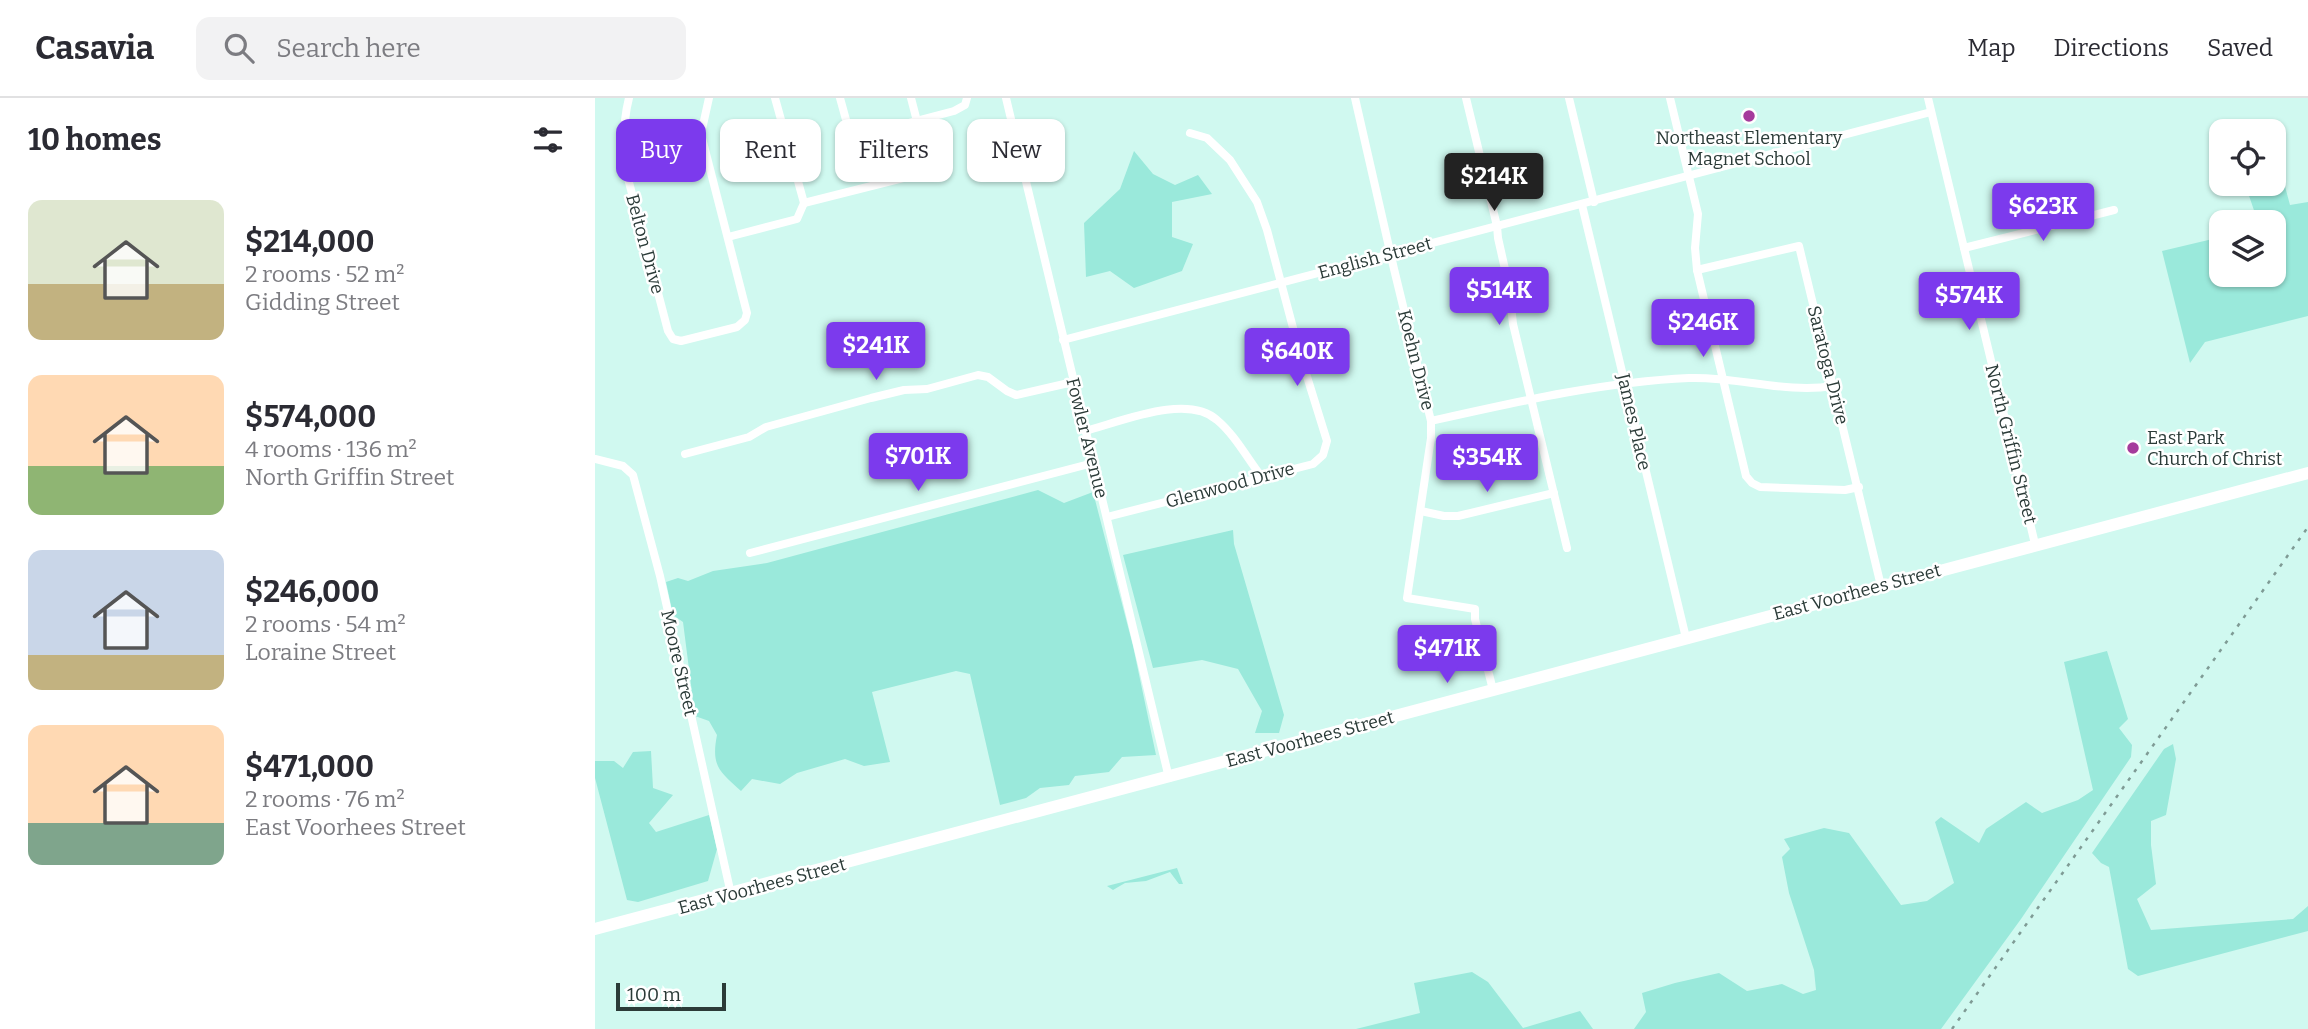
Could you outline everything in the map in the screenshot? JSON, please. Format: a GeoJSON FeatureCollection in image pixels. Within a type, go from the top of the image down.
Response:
{"type":"FeatureCollection","features":[{"type":"Feature","properties":{"kind":"main road","name":"East Voorhees Street"},"geometry":{"type":"LineString","coordinates":[[595,929],[2308,473]]}},
{"type":"Feature","properties":{"kind":"street","name":"Belton Drive"},"geometry":{"type":"LineString","coordinates":[[629,98],[623,144],[625,167],[668,331],[673,340],[681,341],[737,327],[745,320],[747,313],[728,237]]}},
{"type":"Feature","properties":{"kind":"street"},"geometry":{"type":"LineString","coordinates":[[709,98],[701,134],[728,237],[797,219],[804,203],[775,98]]}},
{"type":"Feature","properties":{"kind":"street"},"geometry":{"type":"LineString","coordinates":[[840,98],[846,119]]}},
{"type":"Feature","properties":{"kind":"street"},"geometry":{"type":"LineString","coordinates":[[911,98],[916,119]]}},
{"type":"Feature","properties":{"kind":"street"},"geometry":{"type":"LineString","coordinates":[[924,119],[954,111],[965,105],[967,98]]}},
{"type":"Feature","properties":{"kind":"street","name":"Fowler Avenue"},"geometry":{"type":"LineString","coordinates":[[1006,98],[1169,778]]}},
{"type":"Feature","properties":{"kind":"street","name":"Koehn Drive"},"geometry":{"type":"LineString","coordinates":[[1355,98],[1431,421],[1421,511],[1406,598],[1475,609],[1475,619],[1493,690]]}},
{"type":"Feature","properties":{"kind":"street"},"geometry":{"type":"LineString","coordinates":[[1466,98],[1497,226],[1513,324],[1567,548]]}},
{"type":"Feature","properties":{"kind":"street"},"geometry":{"type":"LineString","coordinates":[[1569,98],[1594,202]]}},
{"type":"Feature","properties":{"kind":"street"},"geometry":{"type":"LineString","coordinates":[[1670,98],[1698,214],[1695,248],[1697,270],[1746,476],[1760,487],[1845,490],[1859,487]]}},
{"type":"Feature","properties":{"kind":"street","name":"North Griffin Street"},"geometry":{"type":"LineString","coordinates":[[1928,98],[2035,544]]}},
{"type":"Feature","properties":{"kind":"street","name":"English Street"},"geometry":{"type":"LineString","coordinates":[[1063,340],[1931,112]]}},
{"type":"Feature","properties":{"kind":"street","name":"Glenwood Drive"},"geometry":{"type":"LineString","coordinates":[[1107,517],[1313,464],[1323,455],[1327,441],[1257,201],[1230,160],[1207,138],[1190,133]]}},
{"type":"Feature","properties":{"kind":"street"},"geometry":{"type":"LineString","coordinates":[[804,203],[887,182]]}},
{"type":"Feature","properties":{"kind":"street","name":"James Place"},"geometry":{"type":"LineString","coordinates":[[1582,205],[1686,638]]}},
{"type":"Feature","properties":{"kind":"street"},"geometry":{"type":"LineString","coordinates":[[1964,248],[2114,210]]}},
{"type":"Feature","properties":{"kind":"street","name":"Saratoga Drive"},"geometry":{"type":"LineString","coordinates":[[1697,270],[1799,246],[1881,586]]}},
{"type":"Feature","properties":{"kind":"street"},"geometry":{"type":"LineString","coordinates":[[685,454],[749,438],[766,428],[871,398],[904,390],[927,389],[978,375],[988,377],[1016,395],[1073,382]]}},
{"type":"Feature","properties":{"kind":"street"},"geometry":{"type":"LineString","coordinates":[[1431,421],[1532,398],[1625,384],[1690,378],[1815,389],[1833,386]]}},
{"type":"Feature","properties":{"kind":"street"},"geometry":{"type":"LineString","coordinates":[[1085,431],[1171,408],[1193,408],[1216,418],[1261,476]]}},
{"type":"Feature","properties":{"kind":"street","name":"Moore Street"},"geometry":{"type":"LineString","coordinates":[[595,459],[624,466],[633,475],[660,576],[731,894]]}},
{"type":"Feature","properties":{"kind":"street"},"geometry":{"type":"LineString","coordinates":[[750,553],[1093,463]]}},
{"type":"Feature","properties":{"kind":"street"},"geometry":{"type":"LineString","coordinates":[[1421,511],[1458,516],[1554,493]]}},
{"type":"Feature","properties":{"kind":"green space"},"geometry":{"type":"Polygon","coordinates":[[[1134,151],[1153,174],[1175,185],[1198,175],[1212,194],[1172,202],[1172,237],[1193,244],[1182,271],[1134,288],[1110,271],[1086,277],[1084,223],[1120,189],[1134,151]]]}},
{"type":"Feature","properties":{"kind":"green space"},"geometry":{"type":"Polygon","coordinates":[[[2286,190],[2290,205],[2308,202],[2308,316],[2205,342],[2190,363],[2162,251],[2209,240],[2209,287],[2286,287],[2286,210],[2254,210],[2249,196],[2286,196],[2286,190]]]}},
{"type":"Feature","properties":{"kind":"green space"},"geometry":{"type":"Polygon","coordinates":[[[1038,490],[1064,503],[1093,492],[1133,646],[1156,755],[1122,757],[1109,772],[1075,776],[1069,785],[1040,788],[1026,798],[1000,805],[970,674],[956,671],[872,692],[890,762],[864,766],[845,759],[797,773],[780,784],[752,779],[741,791],[722,773],[715,754],[717,735],[709,721],[695,716],[683,622],[673,615],[666,582],[678,578],[688,581],[713,571],[767,563],[1038,490]]]}},
{"type":"Feature","properties":{"kind":"green space"},"geometry":{"type":"Polygon","coordinates":[[[1233,530],[1234,544],[1284,715],[1279,733],[1255,733],[1262,711],[1238,669],[1202,660],[1153,668],[1123,555],[1233,530]]]}},
{"type":"Feature","properties":{"kind":"green space"},"geometry":{"type":"Polygon","coordinates":[[[2107,651],[2128,719],[2119,728],[2132,745],[2131,757],[2021,919],[1941,1029],[1634,1029],[1646,1012],[1642,993],[1719,973],[1747,991],[1782,984],[1803,994],[1816,990],[1814,970],[1789,893],[1782,857],[1790,849],[1784,839],[1824,828],[1849,833],[1901,905],[1927,901],[1954,883],[1935,822],[1941,817],[1979,843],[1986,829],[2026,802],[2042,813],[2078,800],[2093,790],[2064,662],[2107,651]]]}},
{"type":"Feature","properties":{"kind":"green space"},"geometry":{"type":"Polygon","coordinates":[[[2173,744],[2176,759],[2166,815],[2151,821],[2156,884],[2137,899],[2151,930],[2293,919],[2308,906],[2308,931],[2138,976],[2128,969],[2109,867],[2092,853],[2164,749],[2173,744]]]}},
{"type":"Feature","properties":{"kind":"green space"},"geometry":{"type":"Polygon","coordinates":[[[651,751],[653,788],[673,795],[649,823],[656,832],[709,815],[717,849],[708,881],[638,902],[627,900],[595,778],[595,761],[614,761],[623,768],[633,752],[651,751]]]}},
{"type":"Feature","properties":{"kind":"green space"},"geometry":{"type":"Polygon","coordinates":[[[1177,868],[1183,884],[1179,884],[1170,872],[1146,881],[1125,883],[1113,890],[1107,886],[1177,868]]]}},
{"type":"Feature","properties":{"kind":"green space"},"geometry":{"type":"Polygon","coordinates":[[[1472,972],[1488,982],[1523,1028],[1580,1011],[1593,1029],[1356,1029],[1420,1013],[1414,983],[1472,972]]]}},
{"type":"Feature","properties":{"kind":"railway"},"geometry":{"type":"LineString","coordinates":[[1952,1029],[2308,527]]}},
{"type":"Feature","properties":{"kind":"place","name":"Northeast Elementary Magnet School"},"geometry":{"type":"Point","coordinates":[1749,116]}},
{"type":"Feature","properties":{"kind":"place","name":"East Park Church of Christ"},"geometry":{"type":"Point","coordinates":[2133,448]}}]}
